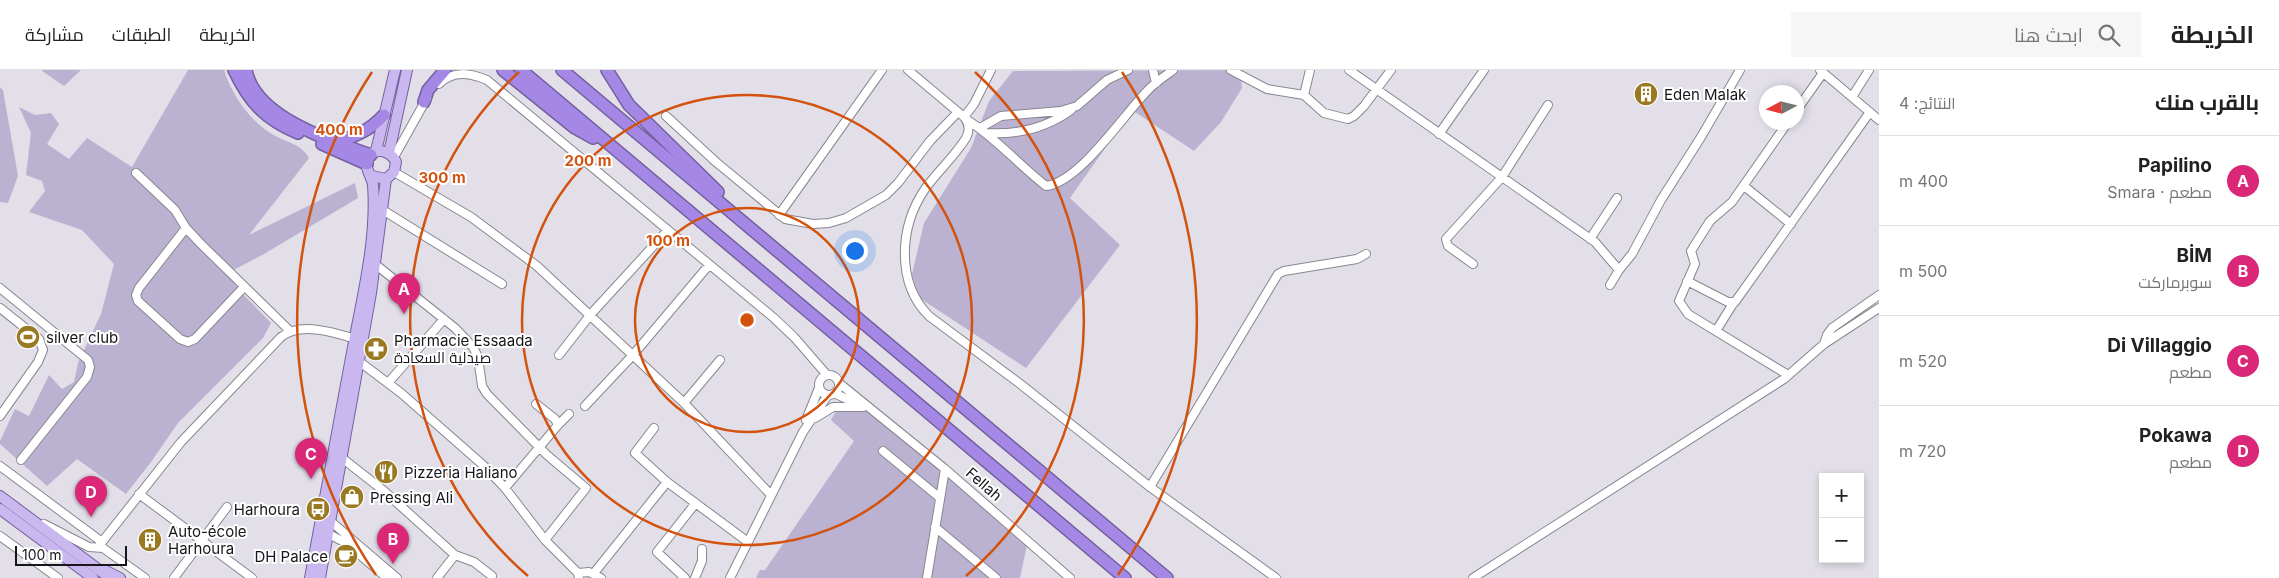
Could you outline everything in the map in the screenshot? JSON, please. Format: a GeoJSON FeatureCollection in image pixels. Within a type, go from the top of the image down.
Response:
{"type":"FeatureCollection","features":[{"type":"Feature","properties":{"kind":"highway"},"geometry":{"type":"LineString","coordinates":[[234,70],[249,98],[259,110],[274,121],[371,157]]}},
{"type":"Feature","properties":{"kind":"highway"},"geometry":{"type":"LineString","coordinates":[[246,70],[252,84],[270,106],[290,121],[371,157]]}},
{"type":"Feature","properties":{"kind":"highway"},"geometry":{"type":"LineString","coordinates":[[424,102],[428,90],[445,70]]}},
{"type":"Feature","properties":{"kind":"highway"},"geometry":{"type":"LineString","coordinates":[[494,70],[519,82]]}},
{"type":"Feature","properties":{"kind":"highway"},"geometry":{"type":"LineString","coordinates":[[503,70],[575,128],[607,144]]}},
{"type":"Feature","properties":{"kind":"highway"},"geometry":{"type":"LineString","coordinates":[[521,70],[1125,578]]}},
{"type":"Feature","properties":{"kind":"highway"},"geometry":{"type":"LineString","coordinates":[[562,70],[1167,578]]}},
{"type":"Feature","properties":{"kind":"highway"},"geometry":{"type":"LineString","coordinates":[[607,70],[628,105],[790,261]]}},
{"type":"Feature","properties":{"kind":"highway"},"geometry":{"type":"LineString","coordinates":[[334,142],[357,136],[373,126],[384,115]]}},
{"type":"Feature","properties":{"kind":"main road"},"geometry":{"type":"LineString","coordinates":[[359,340],[374,203],[371,157],[395,70]]}},
{"type":"Feature","properties":{"kind":"main road"},"geometry":{"type":"LineString","coordinates":[[320,578],[326,518],[355,359],[376,264],[381,209],[390,175],[396,162],[392,155],[408,70]]}},
{"type":"Feature","properties":{"kind":"main road"},"geometry":{"type":"LineString","coordinates":[[371,157],[392,155]]}},
{"type":"Feature","properties":{"kind":"main road"},"geometry":{"type":"LineString","coordinates":[[372,176],[381,180],[390,175]]}},
{"type":"Feature","properties":{"kind":"main road"},"geometry":{"type":"LineString","coordinates":[[326,518],[342,458],[355,359]]}},
{"type":"Feature","properties":{"kind":"main road"},"geometry":{"type":"LineString","coordinates":[[0,496],[30,517],[89,574]]}},
{"type":"Feature","properties":{"kind":"main road"},"geometry":{"type":"LineString","coordinates":[[0,509],[89,574],[110,578]]}},
{"type":"Feature","properties":{"kind":"main road"},"geometry":{"type":"LineString","coordinates":[[310,578],[324,531]]}},
{"type":"Feature","properties":{"kind":"main road"},"geometry":{"type":"LineString","coordinates":[[89,574],[104,569],[120,578]]}},
{"type":"Feature","properties":{"kind":"street"},"geometry":{"type":"LineString","coordinates":[[779,215],[882,70]]}},
{"type":"Feature","properties":{"kind":"street"},"geometry":{"type":"LineString","coordinates":[[908,70],[963,116],[983,130],[1023,168],[1046,186],[1056,185],[1076,171],[1156,83],[1173,70]]}},
{"type":"Feature","properties":{"kind":"street"},"geometry":{"type":"LineString","coordinates":[[666,116],[716,162],[779,215],[792,222],[822,224],[846,218],[864,209],[892,190],[930,141],[963,116],[974,104],[991,70]]}},
{"type":"Feature","properties":{"kind":"street"},"geometry":{"type":"LineString","coordinates":[[983,130],[1008,135],[1023,133],[1050,122],[1077,106],[1107,80],[1128,70]]}},
{"type":"Feature","properties":{"kind":"street"},"geometry":{"type":"LineString","coordinates":[[1153,70],[1156,83]]}},
{"type":"Feature","properties":{"kind":"street"},"geometry":{"type":"LineString","coordinates":[[1231,70],[1267,89],[1304,95],[1324,113],[1348,119],[1364,106],[1391,70]]}},
{"type":"Feature","properties":{"kind":"street"},"geometry":{"type":"LineString","coordinates":[[1304,95],[1310,70]]}},
{"type":"Feature","properties":{"kind":"street"},"geometry":{"type":"LineString","coordinates":[[1349,70],[1590,239],[1619,270]]}},
{"type":"Feature","properties":{"kind":"street"},"geometry":{"type":"LineString","coordinates":[[1439,134],[1484,70]]}},
{"type":"Feature","properties":{"kind":"street"},"geometry":{"type":"LineString","coordinates":[[1610,285],[1632,254],[1661,200],[1740,70]]}},
{"type":"Feature","properties":{"kind":"street"},"geometry":{"type":"LineString","coordinates":[[1852,97],[1869,70]]}},
{"type":"Feature","properties":{"kind":"street"},"geometry":{"type":"LineString","coordinates":[[1804,98],[1821,71],[1879,120]]}},
{"type":"Feature","properties":{"kind":"street","name":"Fellah"},"geometry":{"type":"LineString","coordinates":[[392,155],[424,102],[447,76],[472,74],[487,80],[794,337],[827,375],[835,376],[840,383],[945,469],[1070,578]]}},
{"type":"Feature","properties":{"kind":"street"},"geometry":{"type":"LineString","coordinates":[[1473,264],[1448,246],[1446,239],[1502,177],[1548,105]]}},
{"type":"Feature","properties":{"kind":"street"},"geometry":{"type":"LineString","coordinates":[[983,130],[1001,116],[1061,111],[1077,106]]}},
{"type":"Feature","properties":{"kind":"street"},"geometry":{"type":"LineString","coordinates":[[1716,331],[1734,302],[1870,112]]}},
{"type":"Feature","properties":{"kind":"street"},"geometry":{"type":"LineString","coordinates":[[963,116],[968,129],[966,138],[925,189],[910,222],[906,241],[905,269],[915,300],[929,316],[1019,382],[1150,487],[1276,578]]}},
{"type":"Feature","properties":{"kind":"street"},"geometry":{"type":"LineString","coordinates":[[1782,130],[1732,202],[1710,221],[1691,252],[1695,264],[1679,297],[1680,304],[1688,314],[1788,375]]}},
{"type":"Feature","properties":{"kind":"street"},"geometry":{"type":"LineString","coordinates":[[136,173],[176,210],[186,228],[289,330]]}},
{"type":"Feature","properties":{"kind":"street"},"geometry":{"type":"LineString","coordinates":[[390,175],[471,217],[537,266],[591,314],[684,403],[771,495]]}},
{"type":"Feature","properties":{"kind":"street"},"geometry":{"type":"LineString","coordinates":[[1744,186],[1791,224]]}},
{"type":"Feature","properties":{"kind":"street"},"geometry":{"type":"LineString","coordinates":[[1590,239],[1617,198]]}},
{"type":"Feature","properties":{"kind":"street"},"geometry":{"type":"LineString","coordinates":[[381,209],[502,284]]}},
{"type":"Feature","properties":{"kind":"street"},"geometry":{"type":"LineString","coordinates":[[186,228],[138,288],[136,295],[138,301],[180,339],[188,342],[195,338],[244,287]]}},
{"type":"Feature","properties":{"kind":"street"},"geometry":{"type":"LineString","coordinates":[[559,355],[591,314],[668,230]]}},
{"type":"Feature","properties":{"kind":"street"},"geometry":{"type":"LineString","coordinates":[[1150,487],[1278,274],[1284,271],[1357,259],[1366,254]]}},
{"type":"Feature","properties":{"kind":"street"},"geometry":{"type":"LineString","coordinates":[[376,264],[444,319],[472,346],[478,357],[484,391],[547,455],[586,488],[545,540]]}},
{"type":"Feature","properties":{"kind":"street"},"geometry":{"type":"LineString","coordinates":[[585,406],[633,355],[709,265]]}},
{"type":"Feature","properties":{"kind":"street"},"geometry":{"type":"LineString","coordinates":[[1687,282],[1728,302],[1734,302]]}},
{"type":"Feature","properties":{"kind":"street"},"geometry":{"type":"LineString","coordinates":[[0,288],[88,360],[90,367],[88,377],[21,460]]}},
{"type":"Feature","properties":{"kind":"street"},"geometry":{"type":"LineString","coordinates":[[1824,344],[1826,335],[1832,328],[1879,296]]}},
{"type":"Feature","properties":{"kind":"street"},"geometry":{"type":"LineString","coordinates":[[0,308],[39,339],[43,347],[42,355],[38,362],[0,416]]}},
{"type":"Feature","properties":{"kind":"street"},"geometry":{"type":"LineString","coordinates":[[1473,578],[1788,375],[1824,344],[1879,308]]}},
{"type":"Feature","properties":{"kind":"street"},"geometry":{"type":"LineString","coordinates":[[388,383],[444,319]]}},
{"type":"Feature","properties":{"kind":"street"},"geometry":{"type":"LineString","coordinates":[[30,517],[89,547],[100,545],[181,442],[257,360],[289,330],[310,329],[359,340]]}},
{"type":"Feature","properties":{"kind":"street"},"geometry":{"type":"LineString","coordinates":[[355,359],[388,383],[483,466],[505,488],[545,540],[578,575],[586,572],[598,576],[667,482]]}},
{"type":"Feature","properties":{"kind":"street"},"geometry":{"type":"LineString","coordinates":[[684,403],[720,360]]}},
{"type":"Feature","properties":{"kind":"street"},"geometry":{"type":"LineString","coordinates":[[803,432],[820,388],[820,380],[827,375]]}},
{"type":"Feature","properties":{"kind":"street"},"geometry":{"type":"LineString","coordinates":[[730,578],[803,432],[840,383]]}},
{"type":"Feature","properties":{"kind":"street","name":"Fellah"},"geometry":{"type":"LineString","coordinates":[[820,388],[877,414]]}},
{"type":"Feature","properties":{"kind":"street"},"geometry":{"type":"LineString","coordinates":[[536,404],[555,419],[558,425]]}},
{"type":"Feature","properties":{"kind":"street"},"geometry":{"type":"LineString","coordinates":[[808,424],[821,412],[833,407],[863,407]]}},
{"type":"Feature","properties":{"kind":"street"},"geometry":{"type":"LineString","coordinates":[[505,488],[569,414]]}},
{"type":"Feature","properties":{"kind":"street"},"geometry":{"type":"LineString","coordinates":[[654,428],[635,453],[667,482],[748,542]]}},
{"type":"Feature","properties":{"kind":"street"},"geometry":{"type":"LineString","coordinates":[[883,451],[940,498]]}},
{"type":"Feature","properties":{"kind":"street"},"geometry":{"type":"LineString","coordinates":[[342,458],[384,491],[455,555],[474,562],[492,576]]}},
{"type":"Feature","properties":{"kind":"street"},"geometry":{"type":"LineString","coordinates":[[0,466],[145,578]]}},
{"type":"Feature","properties":{"kind":"street"},"geometry":{"type":"LineString","coordinates":[[927,578],[945,469]]}},
{"type":"Feature","properties":{"kind":"street"},"geometry":{"type":"LineString","coordinates":[[139,494],[252,578]]}},
{"type":"Feature","properties":{"kind":"street"},"geometry":{"type":"LineString","coordinates":[[685,578],[667,563],[658,552],[695,504]]}},
{"type":"Feature","properties":{"kind":"street"},"geometry":{"type":"LineString","coordinates":[[174,578],[227,507]]}},
{"type":"Feature","properties":{"kind":"street"},"geometry":{"type":"LineString","coordinates":[[326,518],[397,578]]}},
{"type":"Feature","properties":{"kind":"street"},"geometry":{"type":"LineString","coordinates":[[935,527],[996,578]]}},
{"type":"Feature","properties":{"kind":"street"},"geometry":{"type":"LineString","coordinates":[[324,531],[346,543],[387,578]]}},
{"type":"Feature","properties":{"kind":"street"},"geometry":{"type":"LineString","coordinates":[[0,536],[58,578]]}},
{"type":"Feature","properties":{"kind":"street"},"geometry":{"type":"LineString","coordinates":[[695,578],[702,561],[702,549]]}},
{"type":"Feature","properties":{"kind":"street"},"geometry":{"type":"LineString","coordinates":[[437,578],[455,555]]}},
{"type":"Feature","properties":{"kind":"shaded area"},"geometry":{"type":"Polygon","coordinates":[[[43,70],[81,70],[64,86],[43,70]]]}},
{"type":"Feature","properties":{"kind":"shaded area"},"geometry":{"type":"Polygon","coordinates":[[[188,70],[224,70],[236,97],[248,113],[270,133],[302,149],[309,158],[249,235],[355,183],[358,198],[264,254],[228,273],[239,290],[271,323],[263,338],[178,423],[126,494],[77,459],[47,486],[0,444],[0,441],[15,409],[29,416],[49,375],[62,389],[74,382],[78,363],[101,314],[114,264],[82,230],[29,212],[45,191],[42,181],[26,175],[31,133],[19,107],[35,115],[51,113],[59,124],[47,144],[69,159],[87,138],[132,167],[188,70]]]}},
{"type":"Feature","properties":{"kind":"shaded area"},"geometry":{"type":"Polygon","coordinates":[[[1240,70],[1242,88],[1221,122],[1194,151],[1132,110],[1070,198],[1120,245],[1026,368],[918,297],[912,274],[924,223],[971,148],[989,101],[1013,71],[1240,70]]]}},
{"type":"Feature","properties":{"kind":"shaded area"},"geometry":{"type":"Polygon","coordinates":[[[0,87],[3,90],[18,176],[8,203],[0,202],[0,87]]]}},
{"type":"Feature","properties":{"kind":"shaded area"},"geometry":{"type":"Polygon","coordinates":[[[848,390],[1027,545],[1020,578],[756,578],[760,570],[765,570],[854,441],[831,420],[848,390]]]}},
{"type":"Feature","properties":{"kind":"place","name":"Eden Malak"},"geometry":{"type":"Point","coordinates":[1646,94]}},
{"type":"Feature","properties":{"kind":"place","name":"Papilino"},"geometry":{"type":"Point","coordinates":[404,314]}},
{"type":"Feature","properties":{"kind":"place","name":"silver club"},"geometry":{"type":"Point","coordinates":[28,337]}},
{"type":"Feature","properties":{"kind":"place","name":"Pharmacie Essaada صيدلية السعادة"},"geometry":{"type":"Point","coordinates":[376,349]}},
{"type":"Feature","properties":{"kind":"place","name":"Pizzeria Haliano"},"geometry":{"type":"Point","coordinates":[386,472]}},
{"type":"Feature","properties":{"kind":"place","name":"Di Villaggio"},"geometry":{"type":"Point","coordinates":[311,479]}},
{"type":"Feature","properties":{"kind":"place","name":"Pressing Ali"},"geometry":{"type":"Point","coordinates":[352,497]}},
{"type":"Feature","properties":{"kind":"place","name":"Harhoura"},"geometry":{"type":"Point","coordinates":[318,509]}},
{"type":"Feature","properties":{"kind":"place","name":"Pokawa"},"geometry":{"type":"Point","coordinates":[91,517]}},
{"type":"Feature","properties":{"kind":"place","name":"Auto-école Harhoura"},"geometry":{"type":"Point","coordinates":[150,540]}},
{"type":"Feature","properties":{"kind":"place","name":"DH Palace"},"geometry":{"type":"Point","coordinates":[346,556]}},
{"type":"Feature","properties":{"kind":"place","name":"BİM"},"geometry":{"type":"Point","coordinates":[393,564]}}]}
